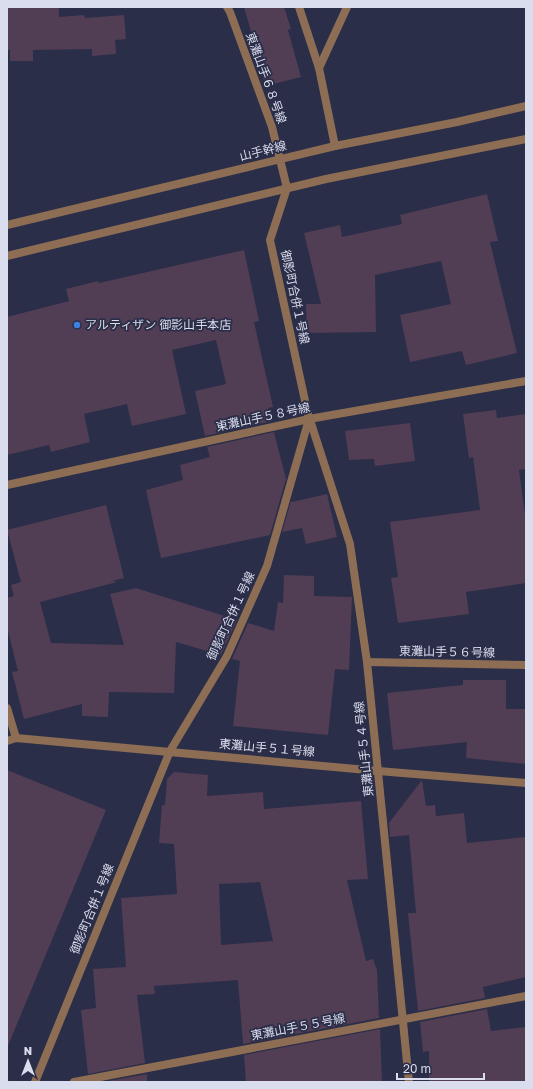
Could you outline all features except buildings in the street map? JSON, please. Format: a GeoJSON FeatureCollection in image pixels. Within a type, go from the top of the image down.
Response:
{"type":"FeatureCollection","features":[{"type":"Feature","properties":{"kind":"street","name":"東灘山手６８号線"},"geometry":{"type":"LineString","coordinates":[[227,7],[272,127],[279,159]]}},
{"type":"Feature","properties":{"kind":"street"},"geometry":{"type":"LineString","coordinates":[[299,7],[319,68],[335,146]]}},
{"type":"Feature","properties":{"kind":"street"},"geometry":{"type":"LineString","coordinates":[[319,68],[347,7]]}},
{"type":"Feature","properties":{"kind":"street","name":"山手幹線"},"geometry":{"type":"LineString","coordinates":[[7,224],[335,146],[457,122],[526,106]]}},
{"type":"Feature","properties":{"kind":"street"},"geometry":{"type":"LineString","coordinates":[[7,256],[286,188],[526,139]]}},
{"type":"Feature","properties":{"kind":"street"},"geometry":{"type":"LineString","coordinates":[[279,159],[286,188]]}},
{"type":"Feature","properties":{"kind":"street","name":"御影町合併１号線"},"geometry":{"type":"LineString","coordinates":[[35,1082],[170,752],[227,656],[267,566],[309,419],[270,240],[286,188]]}},
{"type":"Feature","properties":{"kind":"street","name":"東灘山手５８号線"},"geometry":{"type":"LineString","coordinates":[[7,485],[309,419],[526,381]]}},
{"type":"Feature","properties":{"kind":"street","name":"東灘山手５４号線"},"geometry":{"type":"LineString","coordinates":[[309,419],[350,544],[367,662],[410,1082]]}},
{"type":"Feature","properties":{"kind":"street","name":"東灘山手５６号線"},"geometry":{"type":"LineString","coordinates":[[367,662],[526,665]]}},
{"type":"Feature","properties":{"kind":"street"},"geometry":{"type":"LineString","coordinates":[[7,708],[16,738]]}},
{"type":"Feature","properties":{"kind":"street","name":"東灘山手５１号線"},"geometry":{"type":"LineString","coordinates":[[7,740],[16,738],[526,783]]}},
{"type":"Feature","properties":{"kind":"street","name":"東灘山手５５号線"},"geometry":{"type":"LineString","coordinates":[[74,1082],[526,996]]}},
{"type":"Feature","properties":{"kind":"place","name":"アルティザン 御影山手本店"},"geometry":{"type":"Point","coordinates":[77,325]}}]}
